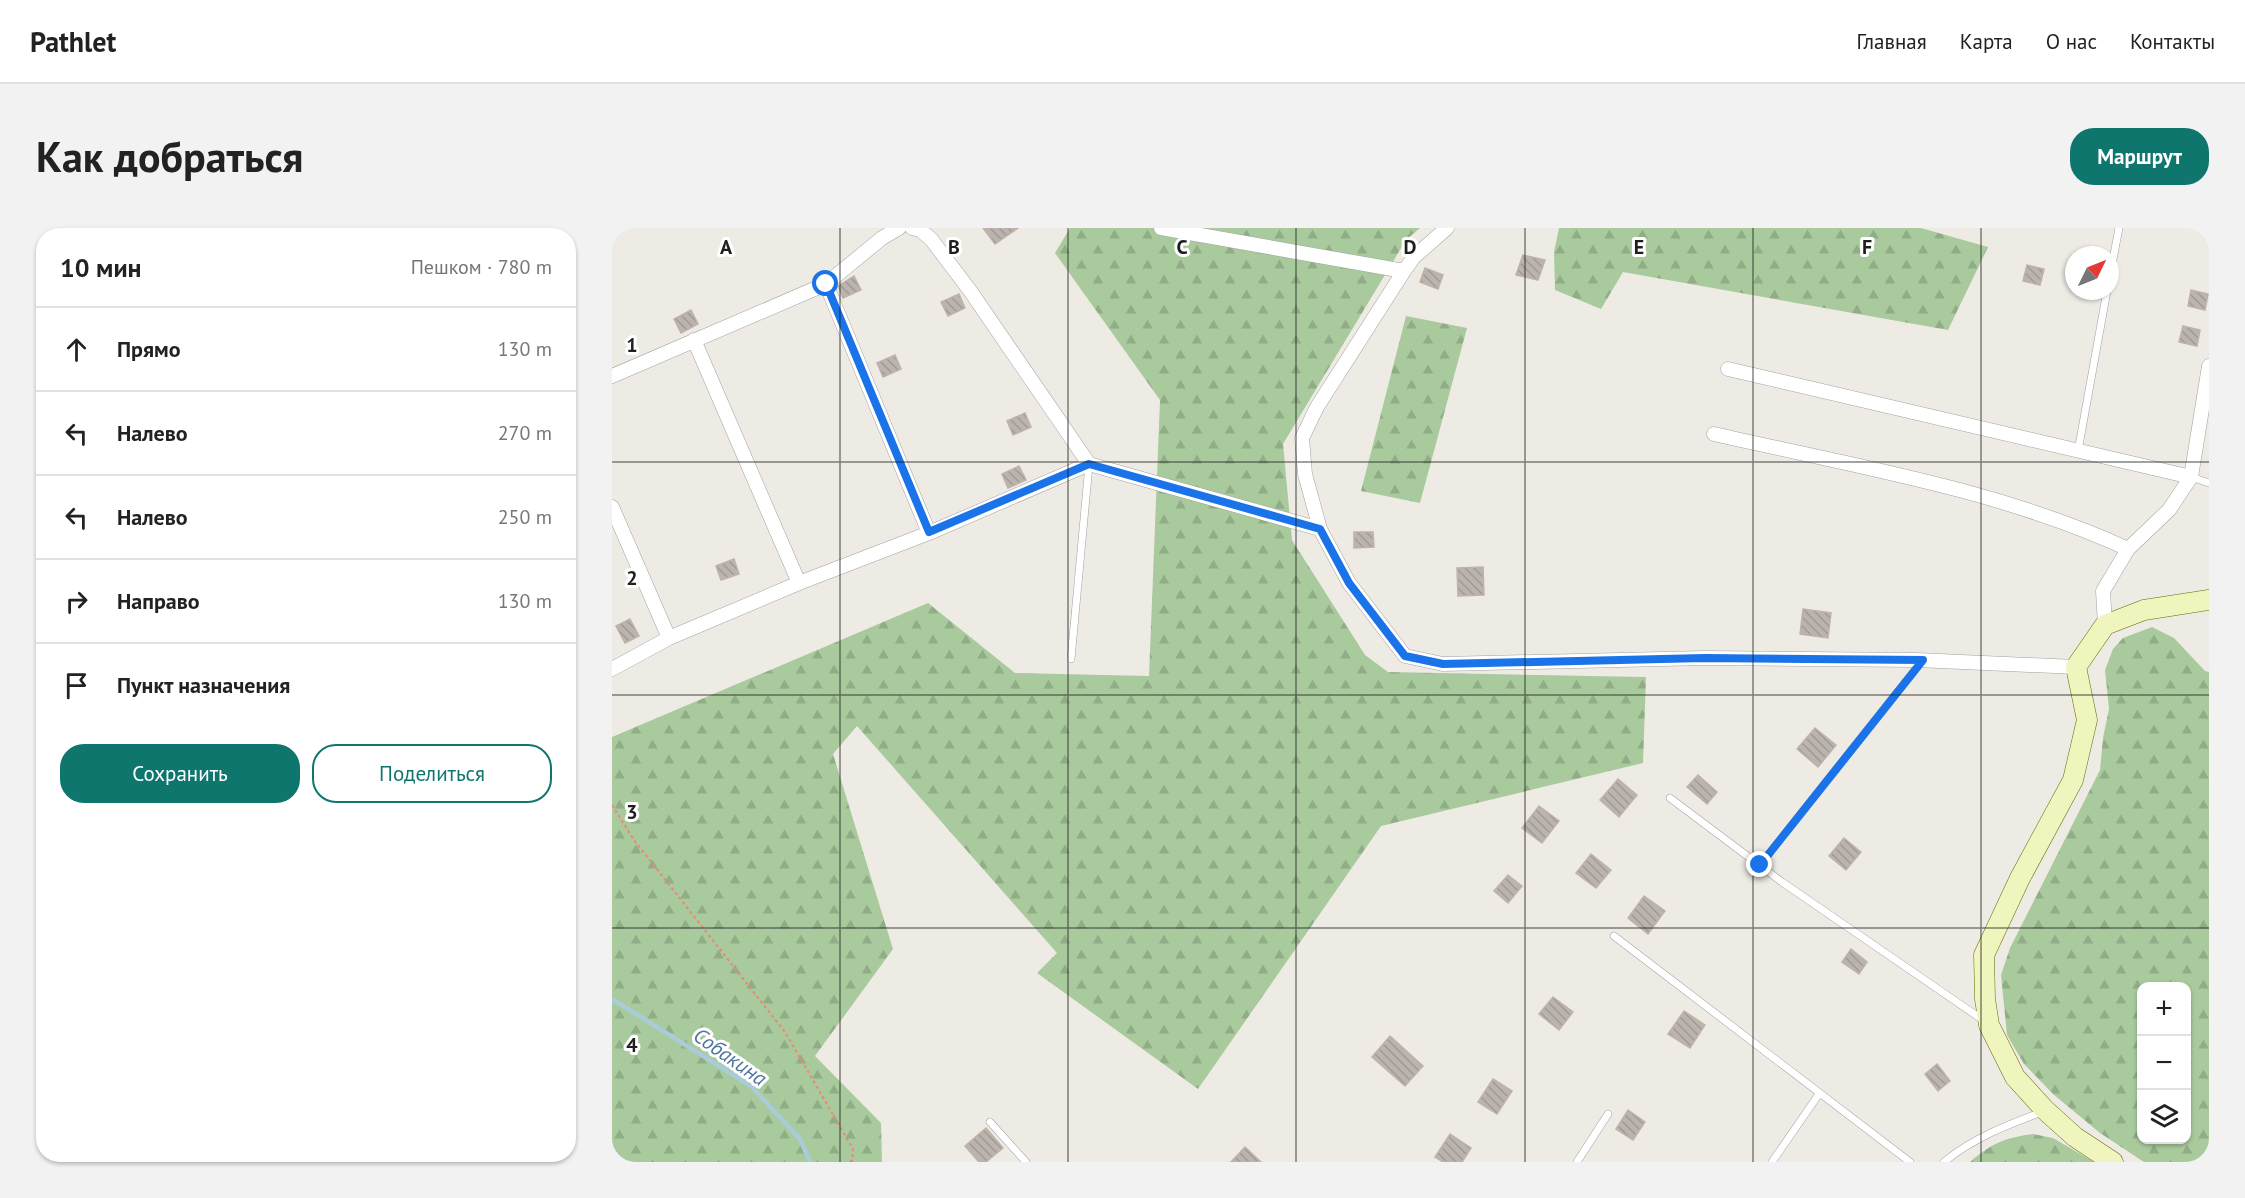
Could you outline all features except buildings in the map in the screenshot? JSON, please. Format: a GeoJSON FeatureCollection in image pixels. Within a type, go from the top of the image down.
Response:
{"type":"FeatureCollection","features":[{"type":"Feature","properties":{"kind":"main road"},"geometry":{"type":"LineString","coordinates":[[2113,1162],[2075,1137],[2045,1110],[2015,1077],[1989,1024],[1985,999],[1984,955],[2020,878],[2073,780],[2087,720],[2076,667],[2104,625],[2144,610],[2209,600]]}},
{"type":"Feature","properties":{"kind":"street"},"geometry":{"type":"LineString","coordinates":[[612,376],[826,284],[882,238],[899,228]]}},
{"type":"Feature","properties":{"kind":"street"},"geometry":{"type":"LineString","coordinates":[[912,228],[920,230],[932,239],[965,283],[1089,464]]}},
{"type":"Feature","properties":{"kind":"street"},"geometry":{"type":"LineString","coordinates":[[1161,228],[1404,271]]}},
{"type":"Feature","properties":{"kind":"street"},"geometry":{"type":"LineString","coordinates":[[1447,228],[1414,257],[1404,271],[1317,407],[1302,438],[1305,474],[1320,529],[1349,583],[1405,656],[1443,664],[1705,658],[1923,660],[2076,667]]}},
{"type":"Feature","properties":{"kind":"street"},"geometry":{"type":"LineString","coordinates":[[826,284],[929,532]]}},
{"type":"Feature","properties":{"kind":"street"},"geometry":{"type":"LineString","coordinates":[[694,340],[799,583]]}},
{"type":"Feature","properties":{"kind":"street"},"geometry":{"type":"LineString","coordinates":[[2104,625],[2103,591],[2128,549],[2169,510],[2191,477],[2209,366]]}},
{"type":"Feature","properties":{"kind":"street"},"geometry":{"type":"LineString","coordinates":[[1728,369],[2191,477]]}},
{"type":"Feature","properties":{"kind":"street"},"geometry":{"type":"LineString","coordinates":[[1714,434],[1994,498],[2090,531],[2128,549]]}},
{"type":"Feature","properties":{"kind":"street"},"geometry":{"type":"LineString","coordinates":[[612,669],[669,638],[1089,464],[1320,529]]}},
{"type":"Feature","properties":{"kind":"street"},"geometry":{"type":"LineString","coordinates":[[612,507],[669,638]]}},
{"type":"Feature","properties":{"kind":"lane"},"geometry":{"type":"LineString","coordinates":[[2115,246],[2119,228]]}},
{"type":"Feature","properties":{"kind":"lane"},"geometry":{"type":"LineString","coordinates":[[2078,451],[2105,300]]}},
{"type":"Feature","properties":{"kind":"lane"},"geometry":{"type":"LineString","coordinates":[[1071,659],[1089,464]]}},
{"type":"Feature","properties":{"kind":"lane"},"geometry":{"type":"LineString","coordinates":[[2191,477],[2209,483]]}},
{"type":"Feature","properties":{"kind":"lane"},"geometry":{"type":"LineString","coordinates":[[1760,865],[1923,660]]}},
{"type":"Feature","properties":{"kind":"lane"},"geometry":{"type":"LineString","coordinates":[[1670,798],[1760,865],[1989,1024]]}},
{"type":"Feature","properties":{"kind":"lane"},"geometry":{"type":"LineString","coordinates":[[1614,936],[1910,1162]]}},
{"type":"Feature","properties":{"kind":"lane"},"geometry":{"type":"LineString","coordinates":[[1772,1162],[1819,1094]]}},
{"type":"Feature","properties":{"kind":"lane"},"geometry":{"type":"LineString","coordinates":[[1944,1162],[1964,1146],[2009,1124],[2045,1110]]}},
{"type":"Feature","properties":{"kind":"lane"},"geometry":{"type":"LineString","coordinates":[[1577,1162],[1608,1114]]}},
{"type":"Feature","properties":{"kind":"lane"},"geometry":{"type":"LineString","coordinates":[[990,1122],[1024,1161]]}},
{"type":"Feature","properties":{"kind":"path"},"geometry":{"type":"LineString","coordinates":[[612,805],[634,840],[785,1032],[853,1149],[852,1162]]}},
{"type":"Feature","properties":{"kind":"green space"},"geometry":{"type":"Polygon","coordinates":[[[1070,228],[1420,228],[1406,240],[1283,444],[1292,540],[1365,655],[1388,672],[1646,677],[1643,763],[1381,826],[1198,1089],[1037,973],[1057,953],[857,726],[833,754],[893,949],[815,1056],[881,1123],[882,1162],[612,1162],[612,737],[928,603],[1015,673],[1149,676],[1160,400],[1055,253],[1070,228]]]}},
{"type":"Feature","properties":{"kind":"green space"},"geometry":{"type":"Polygon","coordinates":[[[1559,228],[1921,228],[1988,247],[1948,330],[1623,272],[1601,309],[1555,290],[1554,252],[1559,228]]]}},
{"type":"Feature","properties":{"kind":"green space"},"geometry":{"type":"Polygon","coordinates":[[[1406,316],[1467,328],[1420,503],[1361,491],[1406,316]]]}},
{"type":"Feature","properties":{"kind":"green space"},"geometry":{"type":"Polygon","coordinates":[[[2152,627],[2174,638],[2205,671],[2209,672],[2209,1162],[2144,1162],[2100,1133],[2053,1094],[2024,1064],[2007,1035],[2001,975],[2010,948],[2100,770],[2109,709],[2105,670],[2113,649],[2123,638],[2152,627]]]}},
{"type":"Feature","properties":{"kind":"green space"},"geometry":{"type":"Polygon","coordinates":[[[2033,1134],[2053,1138],[2094,1162],[1970,1162],[1999,1142],[2033,1134]]]}},
{"type":"Feature","properties":{"kind":"waterway","name":"Собакина"},"geometry":{"type":"LineString","coordinates":[[612,999],[751,1086],[800,1139],[810,1162]]}},
{"type":"Feature","properties":{"kind":"route"},"geometry":{"type":"LineString","coordinates":[[826,284],[929,532],[1089,464],[1320,529],[1349,583],[1405,656],[1443,664],[1705,658],[1923,660],[1760,865]]}}]}
